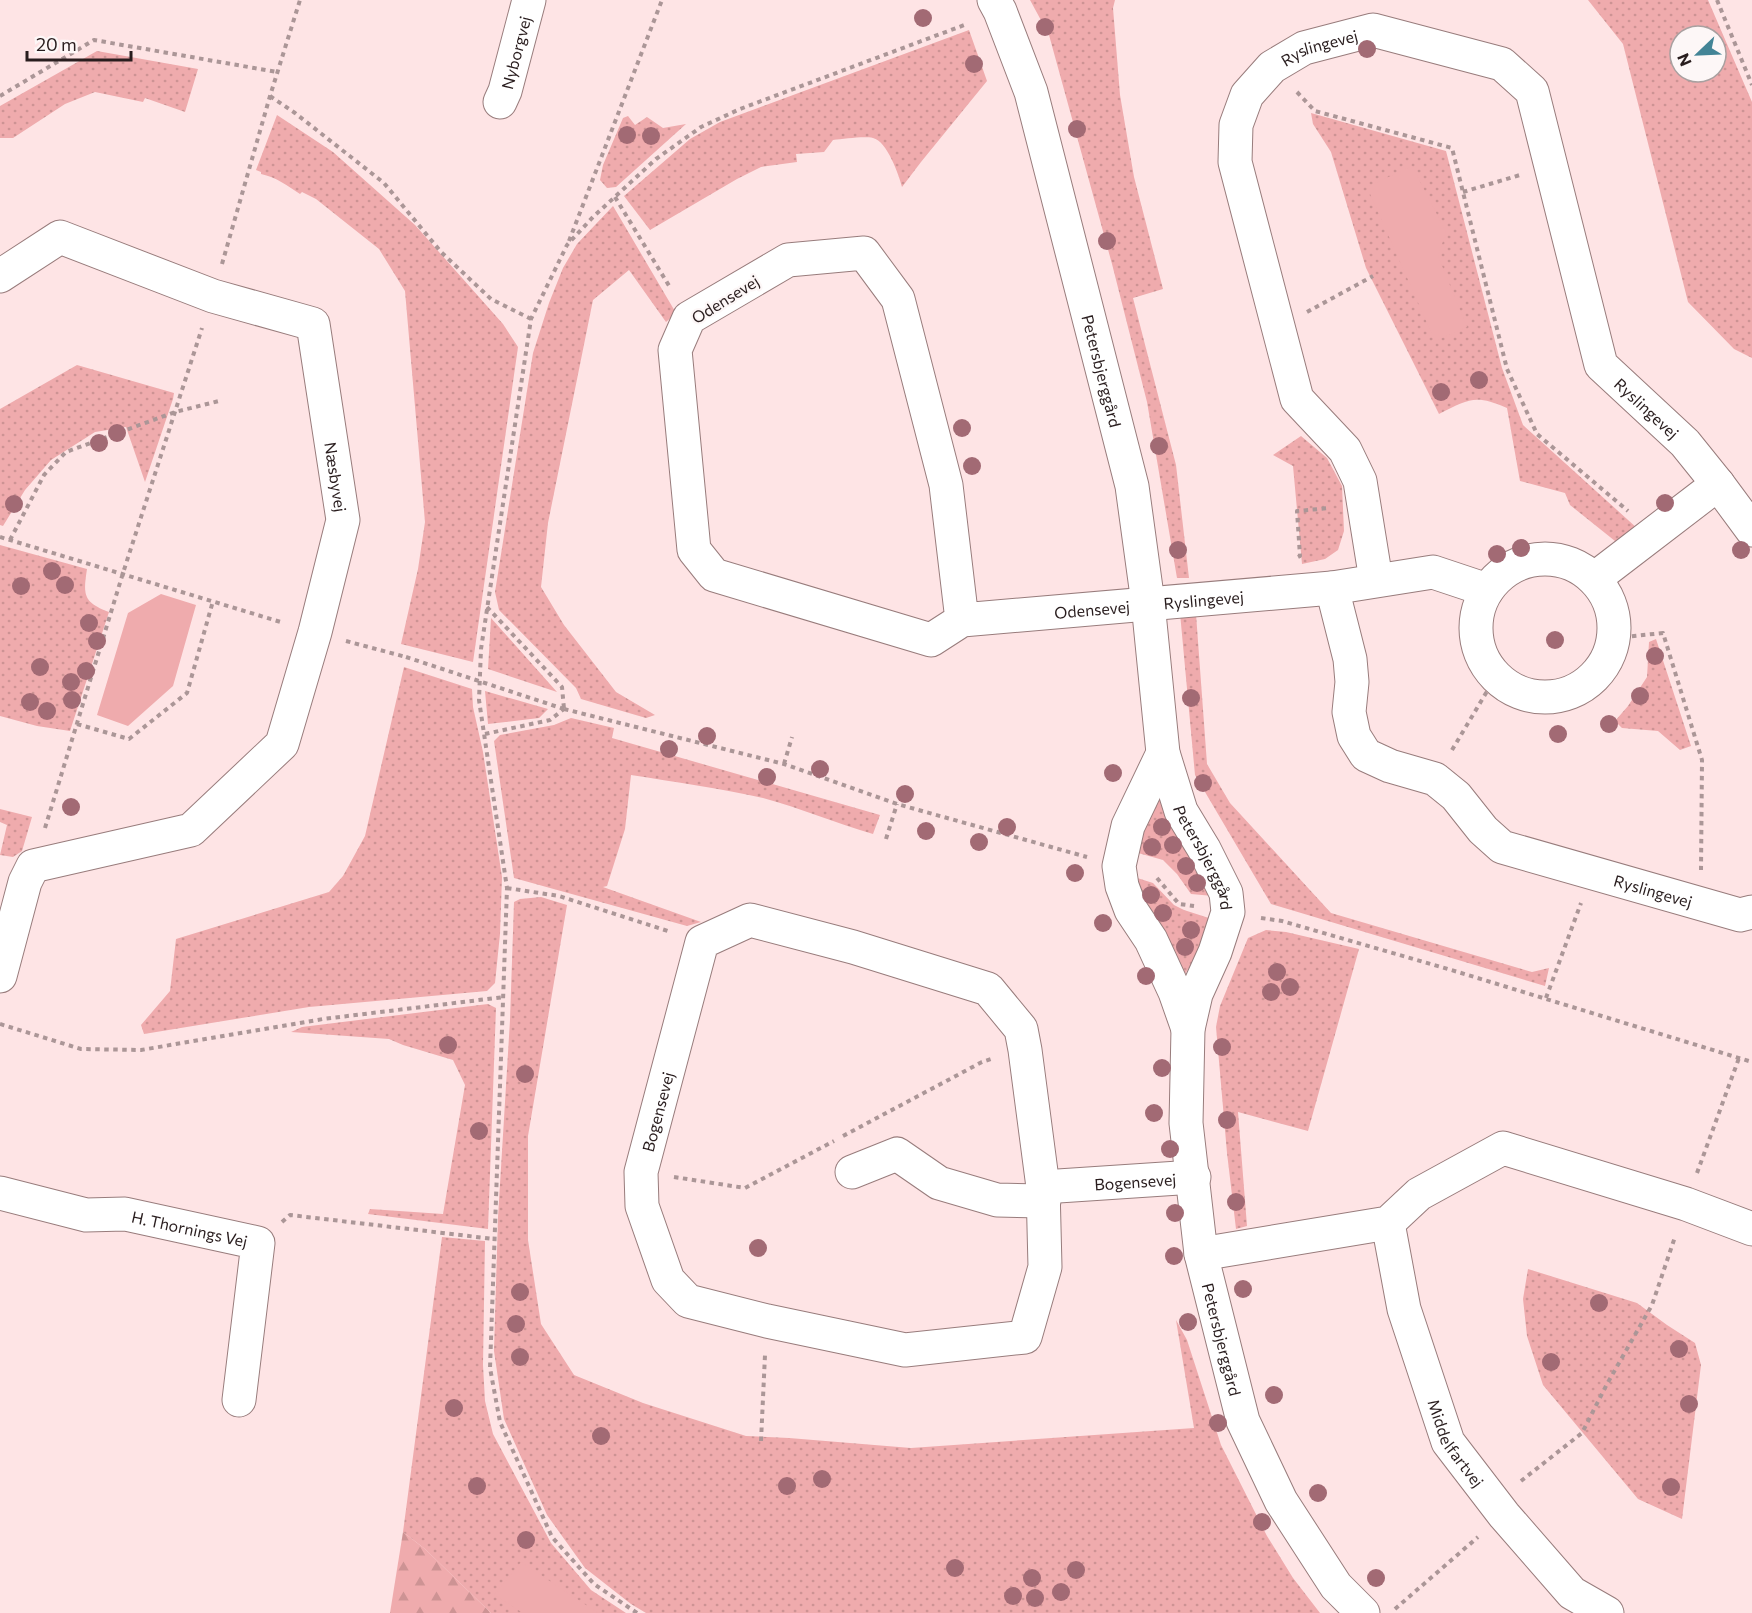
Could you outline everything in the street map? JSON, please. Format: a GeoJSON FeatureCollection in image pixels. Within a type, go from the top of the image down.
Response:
{"type":"FeatureCollection","features":[{"type":"Feature","properties":{"kind":"street","name":"Nyborgvej"},"geometry":{"type":"LineString","coordinates":[[500,102],[505,91],[529,0]]}},
{"type":"Feature","properties":{"kind":"street","name":"Petersbjerggård"},"geometry":{"type":"LineString","coordinates":[[997,5],[1031,92],[1132,486],[1148,603],[1163,753],[1181,811],[1204,849],[1226,893],[1228,912],[1215,952],[1196,994],[1188,1029],[1186,1123],[1194,1177],[1201,1254],[1243,1421],[1281,1501],[1336,1586],[1363,1613]]}},
{"type":"Feature","properties":{"kind":"street","name":"Ryslingevej"},"geometry":{"type":"LineString","coordinates":[[1376,580],[1359,481],[1345,450],[1297,399],[1235,162],[1236,125],[1247,95],[1272,67],[1304,48],[1373,30],[1502,64],[1532,91],[1601,365],[1685,442],[1752,530]]}},
{"type":"Feature","properties":{"kind":"street","name":"Næsbyvej"},"geometry":{"type":"LineString","coordinates":[[0,276],[60,237],[213,296],[313,324],[343,520],[315,632],[282,744],[191,830],[33,866]]}},
{"type":"Feature","properties":{"kind":"street","name":"Odensevej"},"geometry":{"type":"LineString","coordinates":[[962,620],[946,485],[898,299],[864,253],[788,260],[689,318],[675,350],[694,550],[714,575],[932,640],[962,620],[1148,603]]}},
{"type":"Feature","properties":{"kind":"street"},"geometry":{"type":"LineString","coordinates":[[1594,579],[1718,484]]}},
{"type":"Feature","properties":{"kind":"street"},"geometry":{"type":"LineString","coordinates":[[1538,559],[1560,560],[1582,569],[1594,579],[1603,591],[1612,613],[1614,638],[1599,672],[1587,683],[1564,695],[1539,698],[1519,693],[1499,681],[1486,666],[1477,645],[1475,627],[1480,602],[1493,581],[1516,565],[1538,559]]}},
{"type":"Feature","properties":{"kind":"street","name":"Ryslingevej"},"geometry":{"type":"LineString","coordinates":[[1148,603],[1332,588],[1433,572],[1488,590]]}},
{"type":"Feature","properties":{"kind":"street","name":"Ryslingevej"},"geometry":{"type":"LineString","coordinates":[[1332,588],[1350,659],[1352,682],[1349,712],[1354,736],[1366,755],[1390,766],[1435,779],[1456,796],[1483,830],[1502,847],[1740,915],[1752,912]]}},
{"type":"Feature","properties":{"kind":"street","name":"Petersbjerggård"},"geometry":{"type":"LineString","coordinates":[[1163,753],[1128,826],[1119,866],[1122,886],[1131,910],[1151,940],[1175,992],[1188,1029]]}},
{"type":"Feature","properties":{"kind":"street"},"geometry":{"type":"LineString","coordinates":[[0,976],[25,882],[33,866]]}},
{"type":"Feature","properties":{"kind":"street","name":"Bogensevej"},"geometry":{"type":"LineString","coordinates":[[750,920],[853,947],[988,989],[1021,1029],[1025,1050],[1043,1194],[1046,1267],[1025,1337],[905,1350],[767,1321],[688,1301],[668,1280],[642,1206],[641,1172],[702,942],[750,920]]}},
{"type":"Feature","properties":{"kind":"street"},"geometry":{"type":"LineString","coordinates":[[1201,1254],[1388,1223],[1419,1194],[1503,1148],[1686,1204],[1752,1229]]}},
{"type":"Feature","properties":{"kind":"street","name":"Bogensevej"},"geometry":{"type":"LineString","coordinates":[[852,1172],[897,1154],[939,1183],[997,1200],[1194,1177]]}},
{"type":"Feature","properties":{"kind":"street","name":"H. Thornings Vej"},"geometry":{"type":"LineString","coordinates":[[0,1193],[86,1215],[125,1214],[258,1243],[239,1400]]}},
{"type":"Feature","properties":{"kind":"street","name":"Middelfartvej"},"geometry":{"type":"LineString","coordinates":[[1388,1223],[1404,1309],[1448,1442],[1499,1509],[1572,1593],[1607,1613]]}},
{"type":"Feature","properties":{"kind":"path"},"geometry":{"type":"LineString","coordinates":[[33,866],[123,573],[213,296],[300,0]]}},
{"type":"Feature","properties":{"kind":"path"},"geometry":{"type":"LineString","coordinates":[[637,1613],[594,1584],[552,1537],[500,1422],[490,1368],[507,888],[480,700],[481,649],[531,319],[567,244],[663,0]]}},
{"type":"Feature","properties":{"kind":"path"},"geometry":{"type":"LineString","coordinates":[[1717,0],[1752,85]]}},
{"type":"Feature","properties":{"kind":"path"},"geometry":{"type":"LineString","coordinates":[[567,244],[656,159],[701,127],[997,5]]}},
{"type":"Feature","properties":{"kind":"path"},"geometry":{"type":"LineString","coordinates":[[0,96],[94,40],[278,72]]}},
{"type":"Feature","properties":{"kind":"path"},"geometry":{"type":"LineString","coordinates":[[1272,67],[1315,111],[1452,148],[1507,369],[1537,434],[1654,533]]}},
{"type":"Feature","properties":{"kind":"path"},"geometry":{"type":"LineString","coordinates":[[270,96],[296,113],[384,183],[441,252],[491,299],[531,319]]}},
{"type":"Feature","properties":{"kind":"path"},"geometry":{"type":"LineString","coordinates":[[1463,192],[1551,165]]}},
{"type":"Feature","properties":{"kind":"path"},"geometry":{"type":"LineString","coordinates":[[615,197],[689,318]]}},
{"type":"Feature","properties":{"kind":"path"},"geometry":{"type":"LineString","coordinates":[[1278,328],[1373,276]]}},
{"type":"Feature","properties":{"kind":"path"},"geometry":{"type":"LineString","coordinates":[[10,540],[44,475],[66,452],[175,412],[219,400]]}},
{"type":"Feature","properties":{"kind":"path"},"geometry":{"type":"LineString","coordinates":[[1292,560],[1300,556],[1297,511],[1363,505]]}},
{"type":"Feature","properties":{"kind":"path"},"geometry":{"type":"LineString","coordinates":[[0,537],[315,632],[406,657],[564,709]]}},
{"type":"Feature","properties":{"kind":"path"},"geometry":{"type":"LineString","coordinates":[[77,724],[129,739],[187,693],[213,601]]}},
{"type":"Feature","properties":{"kind":"path"},"geometry":{"type":"LineString","coordinates":[[488,608],[562,687],[564,709]]}},
{"type":"Feature","properties":{"kind":"path"},"geometry":{"type":"LineString","coordinates":[[1614,638],[1663,633],[1702,760],[1701,878]]}},
{"type":"Feature","properties":{"kind":"path"},"geometry":{"type":"LineString","coordinates":[[1435,779],[1486,693],[1499,681]]}},
{"type":"Feature","properties":{"kind":"path"},"geometry":{"type":"LineString","coordinates":[[485,734],[550,720],[564,709]]}},
{"type":"Feature","properties":{"kind":"path"},"geometry":{"type":"LineString","coordinates":[[784,764],[792,737]]}},
{"type":"Feature","properties":{"kind":"path"},"geometry":{"type":"LineString","coordinates":[[886,839],[897,804]]}},
{"type":"Feature","properties":{"kind":"path"},"geometry":{"type":"LineString","coordinates":[[1546,998],[1592,872]]}},
{"type":"Feature","properties":{"kind":"path"},"geometry":{"type":"LineString","coordinates":[[507,888],[559,896],[702,942]]}},
{"type":"Feature","properties":{"kind":"path"},"geometry":{"type":"LineString","coordinates":[[0,1024],[81,1049],[141,1050],[323,1019],[504,997]]}},
{"type":"Feature","properties":{"kind":"path"},"geometry":{"type":"LineString","coordinates":[[641,1172],[745,1188],[982,1062],[1025,1050]]}},
{"type":"Feature","properties":{"kind":"path"},"geometry":{"type":"LineString","coordinates":[[1390,1613],[1582,1433],[1607,1383],[1652,1305],[1739,1058]]}},
{"type":"Feature","properties":{"kind":"path"},"geometry":{"type":"LineString","coordinates":[[258,1243],[290,1215],[494,1239]]}},
{"type":"Feature","properties":{"kind":"path"},"geometry":{"type":"LineString","coordinates":[[761,1441],[767,1321]]}},
{"type":"Feature","properties":{"kind":"green space"},"geometry":{"type":"Polygon","coordinates":[[[1030,0],[1115,0],[1113,8],[1120,95],[1134,177],[1163,289],[1133,298],[1176,465],[1189,578],[1177,578],[1147,402],[1112,264],[1049,35],[1030,0]]]}},
{"type":"Feature","properties":{"kind":"green space"},"geometry":{"type":"Polygon","coordinates":[[[1588,0],[1708,0],[1718,24],[1668,24],[1668,84],[1728,84],[1728,46],[1752,102],[1752,358],[1734,349],[1688,302],[1623,44],[1588,0]]]}},
{"type":"Feature","properties":{"kind":"green space"},"geometry":{"type":"Polygon","coordinates":[[[969,30],[987,81],[902,187],[892,159],[883,145],[873,138],[859,137],[833,140],[824,152],[796,154],[797,162],[761,167],[650,230],[624,196],[690,139],[720,122],[969,30]]]}},
{"type":"Feature","properties":{"kind":"green space"},"geometry":{"type":"Polygon","coordinates":[[[97,51],[198,69],[185,112],[145,98],[143,102],[95,92],[65,104],[13,138],[0,138],[0,106],[97,51]]]}},
{"type":"Feature","properties":{"kind":"green space"},"geometry":{"type":"Polygon","coordinates":[[[1311,113],[1446,151],[1502,368],[1523,425],[1638,529],[1620,545],[1570,505],[1565,493],[1520,481],[1507,408],[1487,401],[1472,400],[1439,414],[1366,268],[1331,152],[1313,124],[1311,113]]]}},
{"type":"Feature","properties":{"kind":"green space"},"geometry":{"type":"Polygon","coordinates":[[[277,115],[333,152],[415,225],[503,324],[518,347],[473,662],[401,644],[418,569],[425,522],[405,291],[379,249],[316,199],[302,192],[300,194],[282,182],[256,170],[277,115]]]}},
{"type":"Feature","properties":{"kind":"green space"},"geometry":{"type":"Polygon","coordinates":[[[628,116],[635,125],[647,117],[663,128],[686,124],[616,187],[607,188],[600,180],[603,165],[623,118],[628,116]]]}},
{"type":"Feature","properties":{"kind":"green space"},"geometry":{"type":"Polygon","coordinates":[[[1412,166],[1446,232],[1438,256],[1467,327],[1435,341],[1367,187],[1412,166]]]}},
{"type":"Feature","properties":{"kind":"green space"},"geometry":{"type":"Polygon","coordinates":[[[613,206],[676,313],[666,322],[629,270],[593,300],[548,523],[541,587],[564,625],[616,692],[655,715],[646,718],[581,699],[576,688],[499,610],[495,592],[533,353],[563,268],[577,244],[613,206]]]}},
{"type":"Feature","properties":{"kind":"green space"},"geometry":{"type":"Polygon","coordinates":[[[77,365],[174,393],[145,482],[126,427],[95,432],[51,460],[25,490],[3,526],[0,525],[0,409],[77,365]]]}},
{"type":"Feature","properties":{"kind":"green space"},"geometry":{"type":"Polygon","coordinates":[[[1301,436],[1327,458],[1342,486],[1344,531],[1338,550],[1325,559],[1302,564],[1293,466],[1273,455],[1301,436]]]}},
{"type":"Feature","properties":{"kind":"green space"},"geometry":{"type":"Polygon","coordinates":[[[0,545],[87,569],[85,591],[87,596],[94,605],[109,612],[70,731],[37,726],[0,716],[0,545]]]}},
{"type":"Feature","properties":{"kind":"green space"},"geometry":{"type":"Polygon","coordinates":[[[161,594],[196,605],[173,686],[128,726],[97,715],[128,613],[161,594]]]}},
{"type":"Feature","properties":{"kind":"green space"},"geometry":{"type":"Polygon","coordinates":[[[1180,613],[1196,614],[1207,764],[1230,803],[1331,913],[1532,972],[1549,968],[1545,986],[1271,904],[1195,775],[1180,613]]]}},
{"type":"Feature","properties":{"kind":"green space"},"geometry":{"type":"Polygon","coordinates":[[[491,618],[557,692],[488,669],[491,618]]]}},
{"type":"Feature","properties":{"kind":"green space"},"geometry":{"type":"Polygon","coordinates":[[[1656,639],[1691,746],[1680,750],[1658,731],[1622,728],[1615,721],[1647,677],[1649,642],[1656,639]]]}},
{"type":"Feature","properties":{"kind":"green space"},"geometry":{"type":"Polygon","coordinates":[[[404,667],[472,689],[473,707],[483,752],[502,877],[495,983],[487,991],[309,1007],[144,1034],[141,1025],[170,991],[176,939],[329,892],[343,876],[365,836],[404,667]]]}},
{"type":"Feature","properties":{"kind":"green space"},"geometry":{"type":"Polygon","coordinates":[[[485,691],[548,709],[539,718],[488,724],[485,691]]]}},
{"type":"Feature","properties":{"kind":"green space"},"geometry":{"type":"Polygon","coordinates":[[[571,718],[614,728],[612,738],[880,815],[873,834],[763,798],[631,775],[625,829],[607,886],[603,887],[701,922],[687,926],[514,878],[494,741],[500,735],[554,725],[571,718]]]}},
{"type":"Feature","properties":{"kind":"green space"},"geometry":{"type":"Polygon","coordinates":[[[1160,795],[1213,896],[1191,894],[1177,874],[1163,860],[1131,851],[1160,795]]]}},
{"type":"Feature","properties":{"kind":"green space"},"geometry":{"type":"Polygon","coordinates":[[[0,809],[32,817],[22,851],[13,857],[0,855],[7,825],[0,822],[0,809]]]}},
{"type":"Feature","properties":{"kind":"green space"},"geometry":{"type":"Polygon","coordinates":[[[1131,876],[1153,883],[1174,905],[1212,919],[1202,948],[1183,977],[1131,876]]]}},
{"type":"Feature","properties":{"kind":"green space"},"geometry":{"type":"Polygon","coordinates":[[[541,897],[567,905],[528,1136],[528,1240],[541,1324],[574,1375],[643,1403],[746,1436],[911,1448],[1194,1428],[1176,1320],[1187,1340],[1221,1445],[1267,1536],[1293,1578],[1320,1613],[646,1613],[585,1568],[547,1515],[504,1419],[494,1351],[498,1217],[510,1020],[514,902],[520,899],[541,897]]]}},
{"type":"Feature","properties":{"kind":"green space"},"geometry":{"type":"Polygon","coordinates":[[[1266,930],[1286,932],[1359,949],[1308,1131],[1238,1112],[1247,1226],[1236,1229],[1216,1027],[1220,1006],[1248,938],[1266,930]]]}},
{"type":"Feature","properties":{"kind":"green space"},"geometry":{"type":"Polygon","coordinates":[[[488,1004],[496,1008],[488,1229],[368,1214],[370,1209],[443,1214],[465,1085],[453,1060],[389,1039],[291,1032],[302,1027],[488,1004]]]}},
{"type":"Feature","properties":{"kind":"green space"},"geometry":{"type":"Polygon","coordinates":[[[442,1237],[485,1241],[483,1365],[485,1401],[493,1434],[551,1543],[591,1590],[626,1613],[491,1613],[425,1549],[403,1532],[442,1237]]]}},
{"type":"Feature","properties":{"kind":"green space"},"geometry":{"type":"Polygon","coordinates":[[[1528,1269],[1637,1303],[1695,1343],[1701,1365],[1682,1519],[1638,1499],[1543,1385],[1527,1336],[1523,1299],[1528,1269]]]}},
{"type":"Feature","properties":{"kind":"green space"},"geometry":{"type":"Polygon","coordinates":[[[403,1532],[425,1549],[491,1613],[390,1613],[403,1532]]]}},
{"type":"Feature","properties":{"kind":"green space"},"geometry":{"type":"Polygon","coordinates":[[[521,1562],[598,1613],[523,1613],[494,1595],[521,1562]]]}}]}
